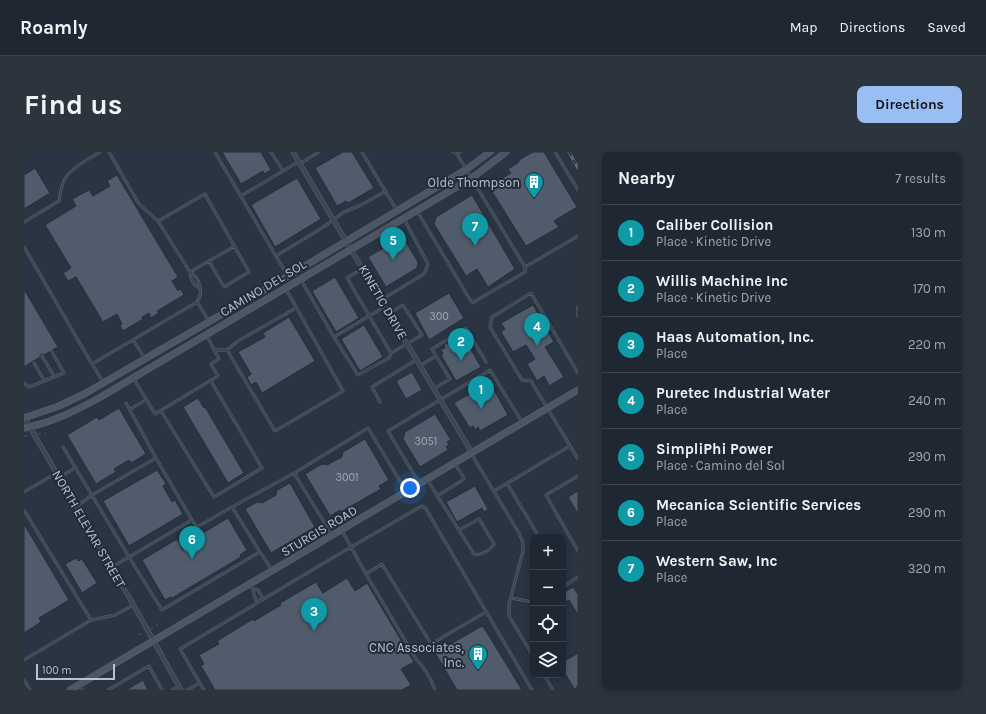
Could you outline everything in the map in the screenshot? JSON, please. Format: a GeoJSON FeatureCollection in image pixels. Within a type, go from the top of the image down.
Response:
{"type":"FeatureCollection","features":[{"type":"Feature","properties":{"kind":"street","name":"KINETIC DRIVE"},"geometry":{"type":"LineString","coordinates":[[292,152],[472,454]]}},
{"type":"Feature","properties":{"kind":"street","name":"CAMINO DEL SOL"},"geometry":{"type":"LineString","coordinates":[[24,417],[74,400],[104,383],[288,276],[467,169],[490,152]]}},
{"type":"Feature","properties":{"kind":"street","name":"CAMINO DEL SOL"},"geometry":{"type":"LineString","coordinates":[[27,427],[58,418],[79,409],[133,378],[472,178],[506,152]]}},
{"type":"Feature","properties":{"kind":"street"},"geometry":{"type":"LineString","coordinates":[[202,326],[207,335]]}},
{"type":"Feature","properties":{"kind":"street","name":"STURGIS ROAD"},"geometry":{"type":"LineString","coordinates":[[70,690],[81,687],[154,641],[252,587],[272,571],[578,390]]}},
{"type":"Feature","properties":{"kind":"street","name":"NORTH ELEVAR STREET"},"geometry":{"type":"LineString","coordinates":[[24,417],[27,427],[112,567],[180,688]]}},
{"type":"Feature","properties":{"kind":"lane"},"geometry":{"type":"LineString","coordinates":[[24,222],[59,201],[62,185],[66,177],[80,165],[100,152]]}},
{"type":"Feature","properties":{"kind":"lane"},"geometry":{"type":"LineString","coordinates":[[92,364],[197,302],[201,297],[199,283],[194,275],[190,272],[158,221],[140,204],[109,152]]}},
{"type":"Feature","properties":{"kind":"lane"},"geometry":{"type":"LineString","coordinates":[[215,152],[288,276]]}},
{"type":"Feature","properties":{"kind":"lane"},"geometry":{"type":"LineString","coordinates":[[271,152],[283,171]]}},
{"type":"Feature","properties":{"kind":"lane"},"geometry":{"type":"LineString","coordinates":[[241,196],[319,152]]}},
{"type":"Feature","properties":{"kind":"lane"},"geometry":{"type":"LineString","coordinates":[[362,152],[397,210]]}},
{"type":"Feature","properties":{"kind":"lane"},"geometry":{"type":"LineString","coordinates":[[417,210],[472,303],[525,272],[525,267],[467,169],[457,154],[453,152]]}},
{"type":"Feature","properties":{"kind":"lane"},"geometry":{"type":"LineString","coordinates":[[555,152],[578,190]]}},
{"type":"Feature","properties":{"kind":"lane"},"geometry":{"type":"LineString","coordinates":[[276,256],[322,228],[344,212],[361,205],[386,191]]}},
{"type":"Feature","properties":{"kind":"lane"},"geometry":{"type":"LineString","coordinates":[[158,221],[205,194],[249,272],[224,287],[209,261]]}},
{"type":"Feature","properties":{"kind":"lane"},"geometry":{"type":"LineString","coordinates":[[381,300],[424,274],[428,264],[403,218]]}},
{"type":"Feature","properties":{"kind":"lane"},"geometry":{"type":"LineString","coordinates":[[525,267],[578,236]]}},
{"type":"Feature","properties":{"kind":"lane"},"geometry":{"type":"LineString","coordinates":[[190,272],[235,246]]}},
{"type":"Feature","properties":{"kind":"lane"},"geometry":{"type":"LineString","coordinates":[[24,247],[104,383]]}},
{"type":"Feature","properties":{"kind":"lane"},"geometry":{"type":"LineString","coordinates":[[363,269],[347,278],[391,353]]}},
{"type":"Feature","properties":{"kind":"lane"},"geometry":{"type":"LineString","coordinates":[[190,272],[192,281],[200,289]]}},
{"type":"Feature","properties":{"kind":"lane"},"geometry":{"type":"LineString","coordinates":[[300,279],[358,376],[389,358],[391,353],[422,335],[404,305],[389,314]]}},
{"type":"Feature","properties":{"kind":"lane"},"geometry":{"type":"LineString","coordinates":[[228,350],[275,431],[344,391],[285,288]]}},
{"type":"Feature","properties":{"kind":"lane"},"geometry":{"type":"LineString","coordinates":[[578,373],[531,293],[492,316],[490,327],[522,380],[531,381],[578,459]]}},
{"type":"Feature","properties":{"kind":"lane"},"geometry":{"type":"LineString","coordinates":[[197,302],[209,322]]}},
{"type":"Feature","properties":{"kind":"lane"},"geometry":{"type":"LineString","coordinates":[[334,337],[385,306]]}},
{"type":"Feature","properties":{"kind":"lane"},"geometry":{"type":"LineString","coordinates":[[578,307],[578,316]]}},
{"type":"Feature","properties":{"kind":"lane"},"geometry":{"type":"LineString","coordinates":[[215,350],[228,350],[238,342],[296,308]]}},
{"type":"Feature","properties":{"kind":"lane"},"geometry":{"type":"LineString","coordinates":[[434,389],[450,379],[432,349],[466,328],[486,362]]}},
{"type":"Feature","properties":{"kind":"lane"},"geometry":{"type":"LineString","coordinates":[[133,378],[155,414],[161,411],[218,376],[211,364],[219,359],[207,335]]}},
{"type":"Feature","properties":{"kind":"lane"},"geometry":{"type":"LineString","coordinates":[[133,340],[145,359]]}},
{"type":"Feature","properties":{"kind":"lane"},"geometry":{"type":"LineString","coordinates":[[24,383],[29,387],[64,373],[52,352]]}},
{"type":"Feature","properties":{"kind":"lane"},"geometry":{"type":"LineString","coordinates":[[42,356],[54,376]]}},
{"type":"Feature","properties":{"kind":"lane"},"geometry":{"type":"LineString","coordinates":[[420,365],[436,356]]}},
{"type":"Feature","properties":{"kind":"lane"},"geometry":{"type":"LineString","coordinates":[[380,402],[372,387],[416,360]]}},
{"type":"Feature","properties":{"kind":"lane"},"geometry":{"type":"LineString","coordinates":[[34,363],[44,380]]}},
{"type":"Feature","properties":{"kind":"lane"},"geometry":{"type":"LineString","coordinates":[[420,484],[388,431],[490,370],[523,423]]}},
{"type":"Feature","properties":{"kind":"lane"},"geometry":{"type":"LineString","coordinates":[[161,411],[214,497],[262,468],[211,380]]}},
{"type":"Feature","properties":{"kind":"lane"},"geometry":{"type":"LineString","coordinates":[[130,409],[146,400]]}},
{"type":"Feature","properties":{"kind":"lane"},"geometry":{"type":"LineString","coordinates":[[126,403],[197,528],[294,473],[368,428],[406,492]]}},
{"type":"Feature","properties":{"kind":"lane"},"geometry":{"type":"LineString","coordinates":[[494,491],[570,446]]}},
{"type":"Feature","properties":{"kind":"lane"},"geometry":{"type":"LineString","coordinates":[[63,447],[162,610],[260,552]]}},
{"type":"Feature","properties":{"kind":"lane"},"geometry":{"type":"LineString","coordinates":[[472,454],[520,533],[523,551],[511,598],[509,616],[530,651]]}},
{"type":"Feature","properties":{"kind":"lane"},"geometry":{"type":"LineString","coordinates":[[76,507],[92,495],[156,458]]}},
{"type":"Feature","properties":{"kind":"lane"},"geometry":{"type":"LineString","coordinates":[[437,496],[463,480],[464,478],[455,464]]}},
{"type":"Feature","properties":{"kind":"lane"},"geometry":{"type":"LineString","coordinates":[[59,478],[76,468]]}},
{"type":"Feature","properties":{"kind":"lane"},"geometry":{"type":"LineString","coordinates":[[24,492],[56,473]]}},
{"type":"Feature","properties":{"kind":"lane"},"geometry":{"type":"LineString","coordinates":[[294,473],[332,536]]}},
{"type":"Feature","properties":{"kind":"lane"},"geometry":{"type":"LineString","coordinates":[[578,476],[546,496],[578,551]]}},
{"type":"Feature","properties":{"kind":"lane"},"geometry":{"type":"LineString","coordinates":[[428,480],[437,496],[475,555],[479,555],[492,547],[494,544],[479,519],[459,530]]}},
{"type":"Feature","properties":{"kind":"lane"},"geometry":{"type":"LineString","coordinates":[[506,483],[536,534]]}},
{"type":"Feature","properties":{"kind":"lane"},"geometry":{"type":"LineString","coordinates":[[204,690],[180,650],[422,506],[426,509],[532,690]]}},
{"type":"Feature","properties":{"kind":"lane"},"geometry":{"type":"LineString","coordinates":[[232,507],[272,571]]}},
{"type":"Feature","properties":{"kind":"lane"},"geometry":{"type":"LineString","coordinates":[[24,510],[92,620]]}},
{"type":"Feature","properties":{"kind":"lane"},"geometry":{"type":"LineString","coordinates":[[112,567],[192,520]]}},
{"type":"Feature","properties":{"kind":"lane"},"geometry":{"type":"LineString","coordinates":[[341,530],[416,659],[433,684],[435,690]]}},
{"type":"Feature","properties":{"kind":"lane"},"geometry":{"type":"LineString","coordinates":[[366,574],[382,564],[431,644],[486,612]]}},
{"type":"Feature","properties":{"kind":"lane"},"geometry":{"type":"LineString","coordinates":[[566,585],[578,577]]}},
{"type":"Feature","properties":{"kind":"lane"},"geometry":{"type":"LineString","coordinates":[[252,587],[258,590],[262,597],[261,601],[256,600],[252,593],[252,587]]}},
{"type":"Feature","properties":{"kind":"lane"},"geometry":{"type":"LineString","coordinates":[[511,598],[530,601]]}},
{"type":"Feature","properties":{"kind":"lane"},"geometry":{"type":"LineString","coordinates":[[24,660],[92,620],[115,615],[133,604]]}},
{"type":"Feature","properties":{"kind":"lane"},"geometry":{"type":"LineString","coordinates":[[108,690],[149,666],[162,690]]}},
{"type":"Feature","properties":{"kind":"lane"},"geometry":{"type":"LineString","coordinates":[[546,678],[553,690]]}},
{"type":"Feature","properties":{"kind":"lane"},"geometry":{"type":"LineString","coordinates":[[24,680],[30,690]]}},
{"type":"Feature","properties":{"kind":"lane"},"geometry":{"type":"LineString","coordinates":[[188,690],[200,683]]}},
{"type":"Feature","properties":{"kind":"lane"},"geometry":{"type":"LineString","coordinates":[[172,690],[180,688]]}},
{"type":"Feature","properties":{"kind":"building"},"geometry":{"type":"Polygon","coordinates":[[[222,152],[261,152],[271,170],[264,174],[263,171],[241,184],[222,152]]]}},
{"type":"Feature","properties":{"kind":"building"},"geometry":{"type":"Polygon","coordinates":[[[343,152],[352,152],[374,188],[348,203],[346,201],[337,206],[315,168],[343,152]]]}},
{"type":"Feature","properties":{"kind":"building","name":"Olde Thompson"},"geometry":{"type":"Polygon","coordinates":[[[533,152],[544,152],[577,207],[554,221],[559,227],[526,246],[491,190],[497,188],[494,183],[511,173],[508,169],[519,162],[519,160],[533,152]]]}},
{"type":"Feature","properties":{"kind":"building"},"geometry":{"type":"Polygon","coordinates":[[[35,168],[50,193],[24,209],[24,175],[35,168]]]}},
{"type":"Feature","properties":{"kind":"building"},"geometry":{"type":"Polygon","coordinates":[[[117,175],[178,277],[172,281],[178,291],[181,289],[184,295],[157,311],[159,313],[151,318],[149,313],[142,317],[143,319],[123,331],[120,325],[122,324],[117,314],[103,322],[76,277],[68,281],[63,273],[71,268],[45,225],[76,206],[72,199],[89,190],[93,196],[110,186],[107,181],[117,175]]]}},
{"type":"Feature","properties":{"kind":"building"},"geometry":{"type":"Polygon","coordinates":[[[297,178],[321,219],[275,247],[251,205],[297,178]]]}},
{"type":"Feature","properties":{"kind":"building"},"geometry":{"type":"Polygon","coordinates":[[[472,195],[515,269],[488,287],[477,269],[466,276],[434,224],[436,217],[472,195]]]}},
{"type":"Feature","properties":{"kind":"building"},"geometry":{"type":"Polygon","coordinates":[[[403,237],[418,262],[417,268],[386,287],[368,257],[403,237]]]}},
{"type":"Feature","properties":{"kind":"building"},"geometry":{"type":"Polygon","coordinates":[[[335,277],[359,318],[336,332],[312,291],[335,277]]]}},
{"type":"Feature","properties":{"kind":"building"},"geometry":{"type":"Polygon","coordinates":[[[24,289],[58,347],[44,355],[41,354],[40,357],[24,367],[24,289]]]}},
{"type":"Feature","properties":{"kind":"building"},"geometry":{"type":"Polygon","coordinates":[[[449,293],[464,318],[429,340],[415,313],[449,293]]]}},
{"type":"Feature","properties":{"kind":"building"},"geometry":{"type":"Polygon","coordinates":[[[533,305],[554,342],[545,347],[564,377],[549,386],[544,376],[537,381],[527,364],[535,359],[526,345],[513,352],[501,332],[505,329],[501,323],[533,305]]]}},
{"type":"Feature","properties":{"kind":"building"},"geometry":{"type":"Polygon","coordinates":[[[289,317],[315,361],[262,393],[256,382],[251,385],[247,377],[251,374],[238,352],[265,337],[263,333],[289,317]]]}},
{"type":"Feature","properties":{"kind":"building"},"geometry":{"type":"Polygon","coordinates":[[[364,325],[383,357],[360,371],[341,339],[364,325]]]}},
{"type":"Feature","properties":{"kind":"building"},"geometry":{"type":"Polygon","coordinates":[[[462,334],[481,367],[456,381],[441,355],[443,354],[441,350],[445,348],[444,345],[462,334]]]}},
{"type":"Feature","properties":{"kind":"building"},"geometry":{"type":"Polygon","coordinates":[[[412,372],[422,390],[406,399],[396,381],[412,372]]]}},
{"type":"Feature","properties":{"kind":"building"},"geometry":{"type":"Polygon","coordinates":[[[485,385],[492,386],[508,415],[480,431],[478,427],[475,430],[473,426],[470,428],[454,403],[485,385]]]}},
{"type":"Feature","properties":{"kind":"building"},"geometry":{"type":"Polygon","coordinates":[[[198,398],[204,408],[205,407],[244,473],[228,483],[183,407],[198,398]]]}},
{"type":"Feature","properties":{"kind":"building"},"geometry":{"type":"Polygon","coordinates":[[[119,408],[146,454],[131,463],[129,460],[114,469],[116,472],[96,484],[67,435],[97,417],[99,420],[119,408]]]}},
{"type":"Feature","properties":{"kind":"building"},"geometry":{"type":"Polygon","coordinates":[[[435,414],[451,440],[447,442],[449,445],[446,447],[448,450],[420,467],[403,439],[405,432],[435,414]]]}},
{"type":"Feature","properties":{"kind":"building"},"geometry":{"type":"Polygon","coordinates":[[[365,439],[389,480],[379,486],[381,489],[341,512],[340,510],[330,516],[305,474],[322,464],[327,465],[342,457],[343,452],[365,439]]]}},
{"type":"Feature","properties":{"kind":"building"},"geometry":{"type":"Polygon","coordinates":[[[157,470],[166,484],[163,486],[172,502],[175,500],[183,514],[129,546],[103,501],[157,470]]]}},
{"type":"Feature","properties":{"kind":"building"},"geometry":{"type":"Polygon","coordinates":[[[290,483],[315,527],[271,553],[245,509],[257,502],[262,503],[276,495],[277,490],[290,483]]]}},
{"type":"Feature","properties":{"kind":"building"},"geometry":{"type":"Polygon","coordinates":[[[475,486],[488,509],[484,512],[482,508],[457,522],[446,502],[475,486]]]}},
{"type":"Feature","properties":{"kind":"building"},"geometry":{"type":"Polygon","coordinates":[[[578,491],[578,514],[568,497],[578,491]]]}},
{"type":"Feature","properties":{"kind":"building"},"geometry":{"type":"Polygon","coordinates":[[[228,518],[247,550],[240,555],[241,557],[172,598],[171,597],[165,600],[142,560],[177,539],[183,550],[203,538],[201,534],[228,518]]]}},
{"type":"Feature","properties":{"kind":"building"},"geometry":{"type":"Polygon","coordinates":[[[24,524],[69,600],[39,618],[41,622],[24,633],[24,524]]]}},
{"type":"Feature","properties":{"kind":"building"},"geometry":{"type":"Polygon","coordinates":[[[76,558],[78,561],[82,559],[97,583],[82,593],[65,564],[76,558]]]}},
{"type":"Feature","properties":{"kind":"building"},"geometry":{"type":"Polygon","coordinates":[[[347,578],[355,591],[367,583],[414,662],[401,669],[411,685],[402,690],[215,690],[201,666],[204,664],[199,655],[219,644],[217,641],[253,619],[254,621],[281,605],[280,603],[316,582],[323,593],[347,578]]]}},
{"type":"Feature","properties":{"kind":"building"},"geometry":{"type":"Polygon","coordinates":[[[573,587],[578,594],[578,615],[569,600],[566,602],[566,591],[573,587]]]}},
{"type":"Feature","properties":{"kind":"building","name":"CNC Associates, Inc."},"geometry":{"type":"Polygon","coordinates":[[[482,626],[522,690],[457,690],[435,653],[482,626]]]}},
{"type":"Feature","properties":{"kind":"building"},"geometry":{"type":"Polygon","coordinates":[[[578,653],[578,690],[575,690],[566,675],[566,660],[578,653]]]}},
{"type":"Feature","properties":{"kind":"building"},"geometry":{"type":"Polygon","coordinates":[[[143,680],[148,690],[126,690],[143,680]]]}},
{"type":"Feature","properties":{"kind":"railway"},"geometry":{"type":"LineString","coordinates":[[569,152],[578,168]]}},
{"type":"Feature","properties":{"kind":"place","name":"Olde Thompson"},"geometry":{"type":"Point","coordinates":[534,199]}},
{"type":"Feature","properties":{"kind":"place","name":"Western Saw, Inc"},"geometry":{"type":"Point","coordinates":[475,246]}},
{"type":"Feature","properties":{"kind":"place","name":"SimpliPhi Power"},"geometry":{"type":"Point","coordinates":[393,260]}},
{"type":"Feature","properties":{"kind":"place","name":"Puretec Industrial Water"},"geometry":{"type":"Point","coordinates":[537,346]}},
{"type":"Feature","properties":{"kind":"place","name":"Willis Machine Inc"},"geometry":{"type":"Point","coordinates":[461,361]}},
{"type":"Feature","properties":{"kind":"place","name":"Caliber Collision"},"geometry":{"type":"Point","coordinates":[481,409]}},
{"type":"Feature","properties":{"kind":"place","name":"Mecanica Scientific Services"},"geometry":{"type":"Point","coordinates":[192,559]}},
{"type":"Feature","properties":{"kind":"place","name":"Haas Automation, Inc."},"geometry":{"type":"Point","coordinates":[314,631]}},
{"type":"Feature","properties":{"kind":"place","name":"CNC Associates, Inc."},"geometry":{"type":"Point","coordinates":[478,671]}}]}
